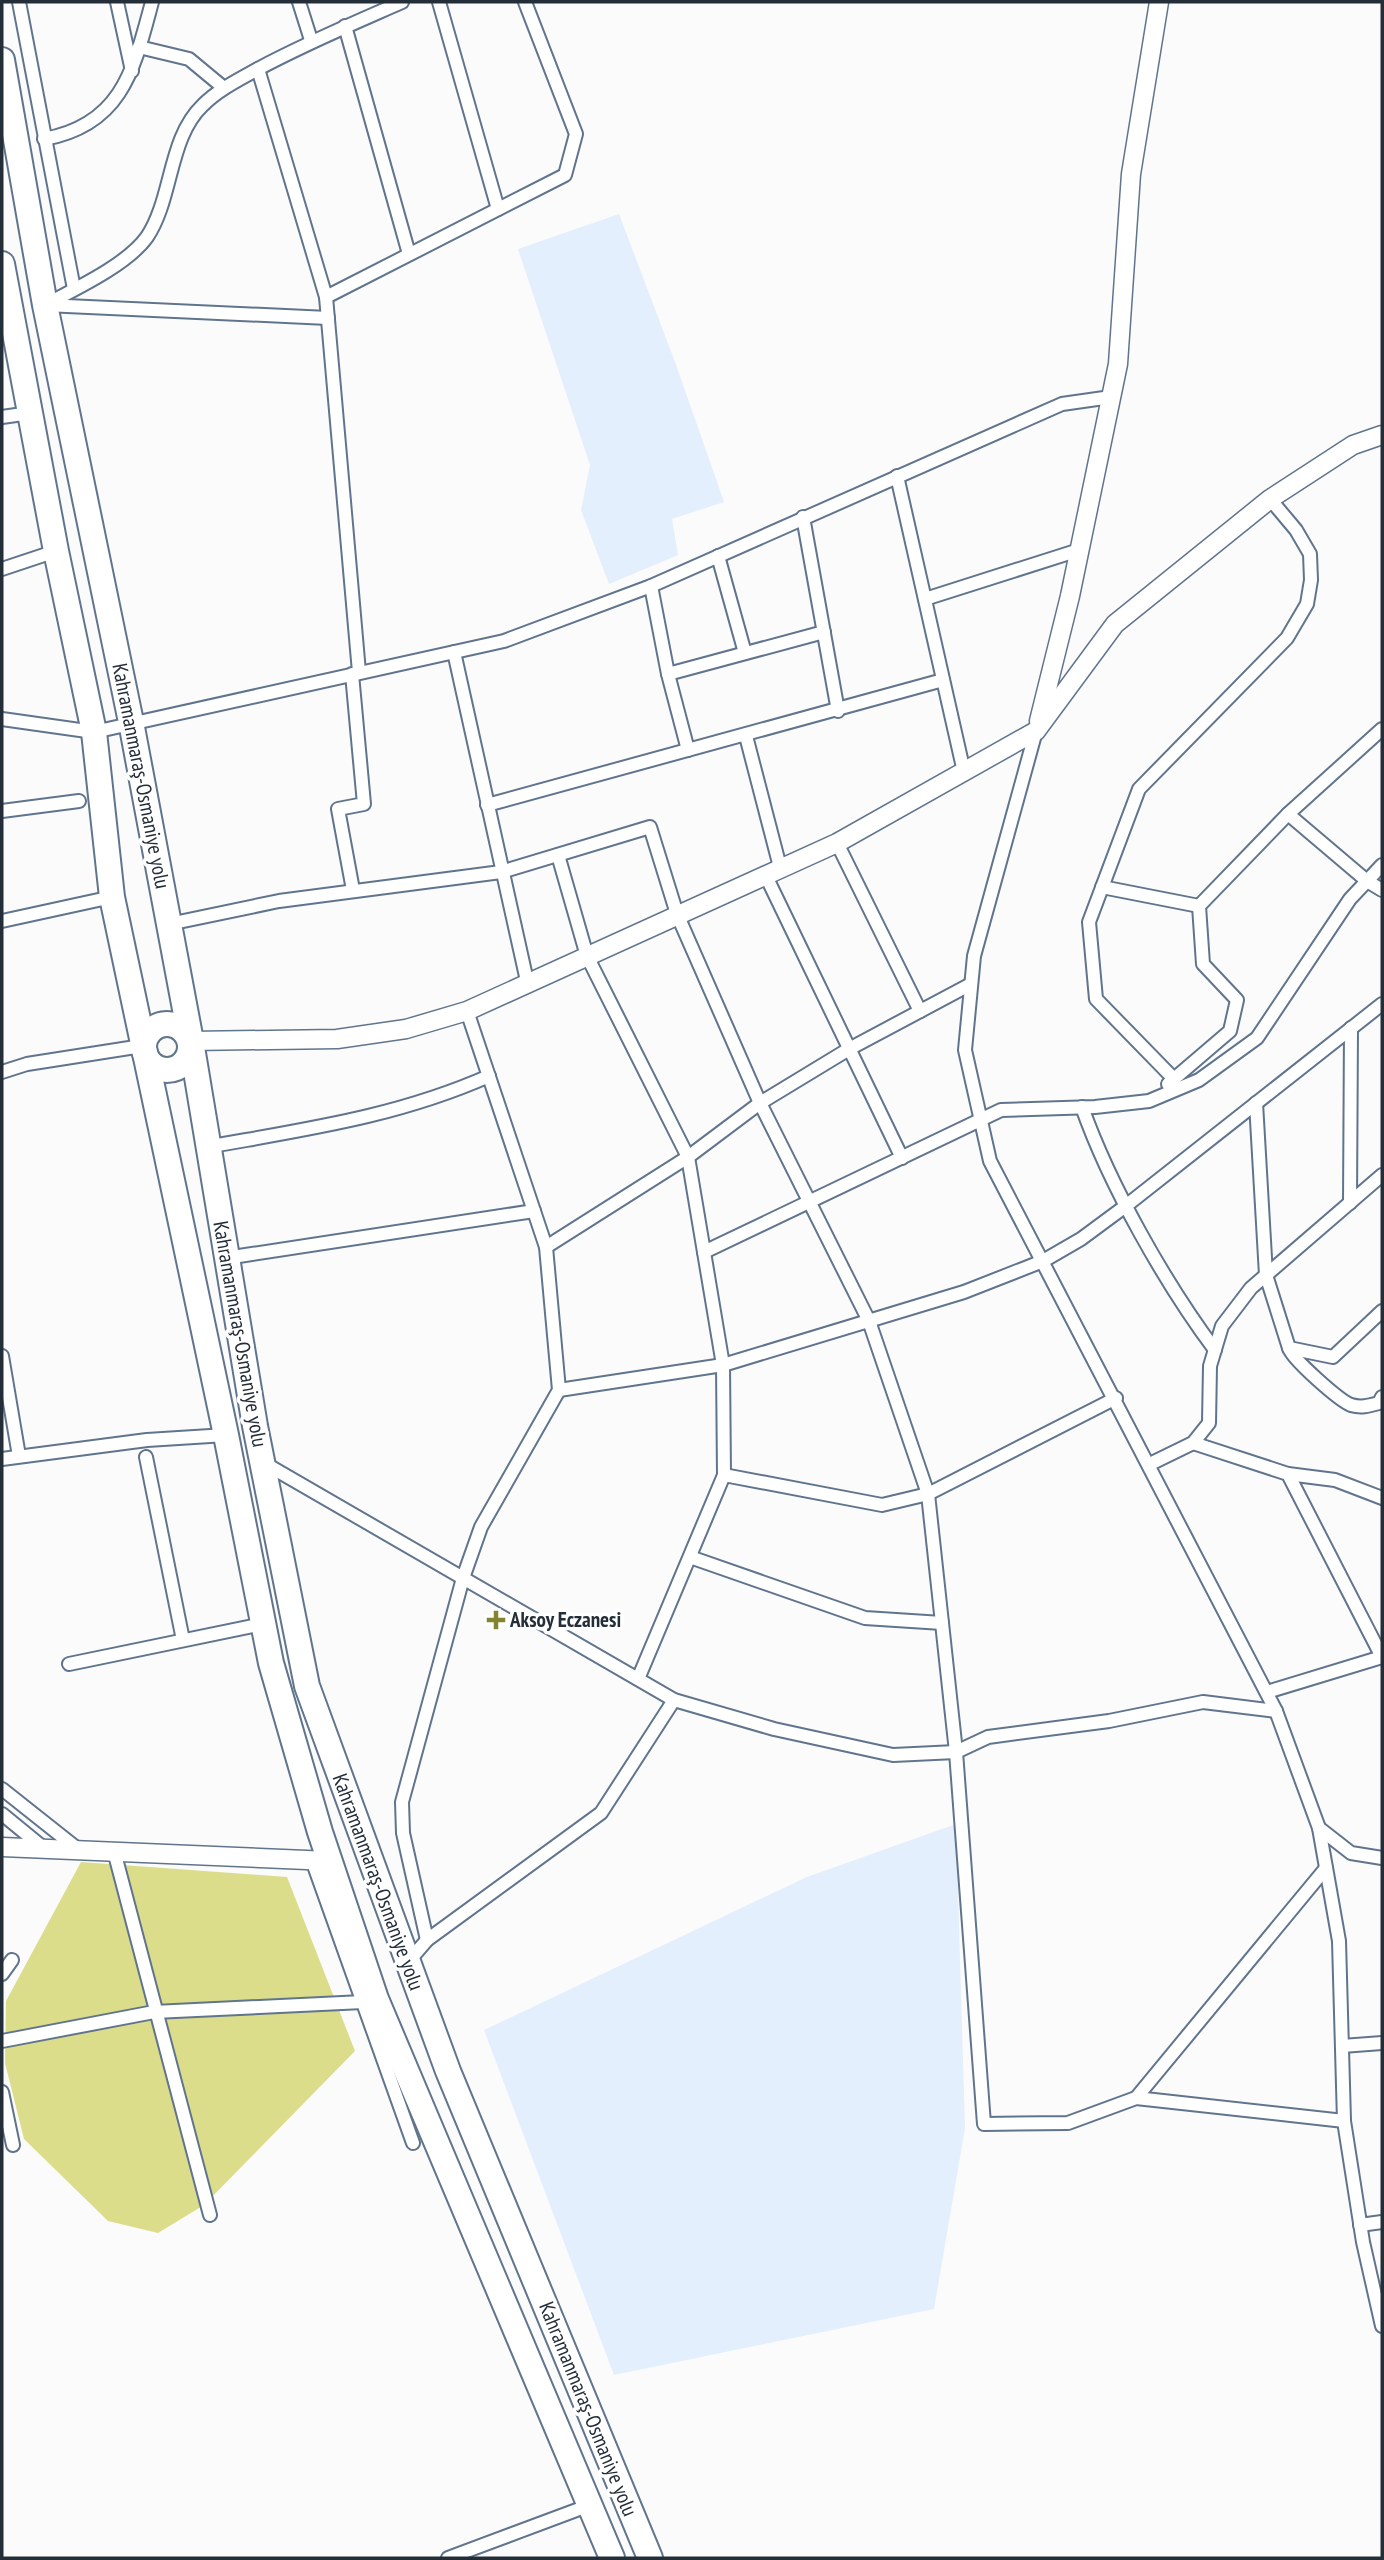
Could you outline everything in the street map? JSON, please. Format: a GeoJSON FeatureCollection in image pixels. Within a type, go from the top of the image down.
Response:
{"type":"FeatureCollection","features":[{"type":"Feature","properties":{"kind":"highway","name":"Kahramanmaraş-Osmaniye yolu"},"geometry":{"type":"LineString","coordinates":[[2,61],[45,305],[131,722],[169,923],[226,1258],[307,1686],[448,2071],[650,2558]]}},
{"type":"Feature","properties":{"kind":"highway","name":"Kahramanmaraş-Osmaniye yolu"},"geometry":{"type":"LineString","coordinates":[[2,264],[56,551],[94,732],[112,897],[226,1435],[271,1663],[321,1860],[386,2024],[612,2558]]}},
{"type":"Feature","properties":{"kind":"highway"},"geometry":{"type":"LineString","coordinates":[[162,1025],[183,1030],[191,1046],[183,1064],[169,1070],[154,1066],[144,1050],[149,1032],[162,1025]]}},
{"type":"Feature","properties":{"kind":"street"},"geometry":{"type":"LineString","coordinates":[[19,2],[74,289]]}},
{"type":"Feature","properties":{"kind":"street"},"geometry":{"type":"LineString","coordinates":[[117,2],[132,71]]}},
{"type":"Feature","properties":{"kind":"street"},"geometry":{"type":"LineString","coordinates":[[44,139],[65,135],[109,109],[132,71],[152,2]]}},
{"type":"Feature","properties":{"kind":"street"},"geometry":{"type":"LineString","coordinates":[[299,2],[311,40]]}},
{"type":"Feature","properties":{"kind":"street"},"geometry":{"type":"LineString","coordinates":[[45,305],[127,256],[145,239],[156,220],[186,130],[201,106],[224,88],[311,40],[402,2]]}},
{"type":"Feature","properties":{"kind":"street"},"geometry":{"type":"LineString","coordinates":[[439,2],[498,209]]}},
{"type":"Feature","properties":{"kind":"street"},"geometry":{"type":"LineString","coordinates":[[326,296],[565,176],[576,134],[525,2]]}},
{"type":"Feature","properties":{"kind":"street"},"geometry":{"type":"LineString","coordinates":[[1159,2],[1131,174],[1118,364],[1079,550],[1036,731],[974,956],[965,1050],[990,1161],[1267,1692],[1319,1828],[1339,1941],[1344,2121],[1360,2225],[1382,2326]]}},
{"type":"Feature","properties":{"kind":"street"},"geometry":{"type":"LineString","coordinates":[[345,26],[409,254]]}},
{"type":"Feature","properties":{"kind":"street"},"geometry":{"type":"LineString","coordinates":[[139,47],[189,59],[224,88]]}},
{"type":"Feature","properties":{"kind":"street"},"geometry":{"type":"LineString","coordinates":[[258,69],[326,296],[365,804],[338,809],[353,890]]}},
{"type":"Feature","properties":{"kind":"street"},"geometry":{"type":"LineString","coordinates":[[45,305],[328,318]]}},
{"type":"Feature","properties":{"kind":"street"},"geometry":{"type":"LineString","coordinates":[[2,719],[94,732],[504,641],[651,586],[1062,404],[1111,397]]}},
{"type":"Feature","properties":{"kind":"street"},"geometry":{"type":"LineString","coordinates":[[2,417],[30,412]]}},
{"type":"Feature","properties":{"kind":"street"},"geometry":{"type":"LineString","coordinates":[[191,1046],[337,1039],[406,1030],[467,1011],[527,981],[837,843],[1036,731],[1115,624],[1270,499],[1353,445],[1382,435]]}},
{"type":"Feature","properties":{"kind":"street"},"geometry":{"type":"LineString","coordinates":[[897,476],[964,772]]}},
{"type":"Feature","properties":{"kind":"street"},"geometry":{"type":"LineString","coordinates":[[1174,1079],[1096,999],[1089,922],[1139,789],[1287,638],[1307,604],[1311,580],[1310,554],[1296,530],[1270,499]]}},
{"type":"Feature","properties":{"kind":"street"},"geometry":{"type":"LineString","coordinates":[[803,517],[838,711]]}},
{"type":"Feature","properties":{"kind":"street"},"geometry":{"type":"LineString","coordinates":[[925,599],[1079,550]]}},
{"type":"Feature","properties":{"kind":"street"},"geometry":{"type":"LineString","coordinates":[[2,569],[56,551]]}},
{"type":"Feature","properties":{"kind":"street"},"geometry":{"type":"LineString","coordinates":[[718,556],[745,653]]}},
{"type":"Feature","properties":{"kind":"street"},"geometry":{"type":"LineString","coordinates":[[651,586],[668,674],[688,750]]}},
{"type":"Feature","properties":{"kind":"street"},"geometry":{"type":"LineString","coordinates":[[668,674],[824,632]]}},
{"type":"Feature","properties":{"kind":"street"},"geometry":{"type":"LineString","coordinates":[[454,652],[527,981]]}},
{"type":"Feature","properties":{"kind":"street"},"geometry":{"type":"LineString","coordinates":[[487,805],[838,711],[943,680]]}},
{"type":"Feature","properties":{"kind":"street"},"geometry":{"type":"LineString","coordinates":[[1149,1101],[1230,1031],[1237,1000],[1203,964],[1199,906],[1288,814],[1382,729]]}},
{"type":"Feature","properties":{"kind":"street"},"geometry":{"type":"LineString","coordinates":[[746,736],[772,871],[849,1049],[902,1158]]}},
{"type":"Feature","properties":{"kind":"street"},"geometry":{"type":"LineString","coordinates":[[2,811],[79,800]]}},
{"type":"Feature","properties":{"kind":"street"},"geometry":{"type":"LineString","coordinates":[[1288,814],[1367,881],[1382,890]]}},
{"type":"Feature","properties":{"kind":"street"},"geometry":{"type":"LineString","coordinates":[[169,923],[279,901],[501,872],[650,827],[677,914],[760,1103],[869,1321],[928,1494],[956,1752],[984,2124],[1068,2123],[1136,2098],[1344,2121]]}},
{"type":"Feature","properties":{"kind":"street"},"geometry":{"type":"LineString","coordinates":[[837,843],[920,1011]]}},
{"type":"Feature","properties":{"kind":"street"},"geometry":{"type":"LineString","coordinates":[[558,855],[587,956],[688,1157],[723,1366],[724,1475],[638,1679]]}},
{"type":"Feature","properties":{"kind":"street"},"geometry":{"type":"LineString","coordinates":[[704,1252],[980,1118],[1002,1110],[1082,1108],[1149,1101],[1199,1080],[1257,1038],[1350,899],[1382,865]]}},
{"type":"Feature","properties":{"kind":"street"},"geometry":{"type":"LineString","coordinates":[[1102,887],[1199,906]]}},
{"type":"Feature","properties":{"kind":"street"},"geometry":{"type":"LineString","coordinates":[[2,921],[112,897]]}},
{"type":"Feature","properties":{"kind":"street"},"geometry":{"type":"LineString","coordinates":[[546,1247],[688,1157],[760,1103],[849,1049],[971,984]]}},
{"type":"Feature","properties":{"kind":"street"},"geometry":{"type":"LineString","coordinates":[[559,1390],[723,1366],[964,1292],[1043,1261],[1080,1239],[1127,1205],[1382,1004]]}},
{"type":"Feature","properties":{"kind":"street"},"geometry":{"type":"LineString","coordinates":[[427,1940],[403,1833],[402,1802],[463,1578],[481,1527],[559,1390],[546,1247],[467,1011]]}},
{"type":"Feature","properties":{"kind":"street"},"geometry":{"type":"LineString","coordinates":[[1350,1203],[1351,1028]]}},
{"type":"Feature","properties":{"kind":"street"},"geometry":{"type":"LineString","coordinates":[[2,1072],[27,1064],[144,1050]]}},
{"type":"Feature","properties":{"kind":"street"},"geometry":{"type":"LineString","coordinates":[[207,1147],[377,1116],[426,1101],[489,1076]]}},
{"type":"Feature","properties":{"kind":"street"},"geometry":{"type":"LineString","coordinates":[[1256,1102],[1266,1275],[1289,1348],[1301,1366],[1347,1404],[1362,1407],[1379,1403],[1382,1397]]}},
{"type":"Feature","properties":{"kind":"street"},"geometry":{"type":"LineString","coordinates":[[1082,1108],[1127,1205],[1194,1321],[1215,1350]]}},
{"type":"Feature","properties":{"kind":"street"},"geometry":{"type":"LineString","coordinates":[[1150,1464],[1193,1443],[1209,1423],[1210,1366],[1222,1326],[1251,1288],[1382,1175]]}},
{"type":"Feature","properties":{"kind":"street"},"geometry":{"type":"LineString","coordinates":[[226,1258],[534,1211]]}},
{"type":"Feature","properties":{"kind":"street"},"geometry":{"type":"LineString","coordinates":[[1289,1348],[1333,1357],[1382,1311]]}},
{"type":"Feature","properties":{"kind":"street"},"geometry":{"type":"LineString","coordinates":[[2,1356],[19,1456]]}},
{"type":"Feature","properties":{"kind":"street"},"geometry":{"type":"LineString","coordinates":[[724,1475],[883,1505],[928,1494],[1116,1398]]}},
{"type":"Feature","properties":{"kind":"street"},"geometry":{"type":"LineString","coordinates":[[2,1459],[147,1440],[226,1435]]}},
{"type":"Feature","properties":{"kind":"street"},"geometry":{"type":"LineString","coordinates":[[1193,1443],[1288,1474],[1335,1480],[1382,1498]]}},
{"type":"Feature","properties":{"kind":"street"},"geometry":{"type":"LineString","coordinates":[[146,1457],[183,1640]]}},
{"type":"Feature","properties":{"kind":"street"},"geometry":{"type":"LineString","coordinates":[[264,1463],[674,1700],[774,1729],[892,1755],[956,1752],[988,1738],[1110,1721],[1203,1702],[1276,1711]]}},
{"type":"Feature","properties":{"kind":"street"},"geometry":{"type":"LineString","coordinates":[[1267,1692],[1382,1657],[1288,1474]]}},
{"type":"Feature","properties":{"kind":"street"},"geometry":{"type":"LineString","coordinates":[[690,1557],[865,1618],[942,1623]]}},
{"type":"Feature","properties":{"kind":"street"},"geometry":{"type":"LineString","coordinates":[[69,1664],[263,1624]]}},
{"type":"Feature","properties":{"kind":"street"},"geometry":{"type":"LineString","coordinates":[[408,1962],[427,1940],[601,1813],[674,1700]]}},
{"type":"Feature","properties":{"kind":"street"},"geometry":{"type":"LineString","coordinates":[[2,1789],[80,1850]]}},
{"type":"Feature","properties":{"kind":"street"},"geometry":{"type":"LineString","coordinates":[[2,1814],[46,1850]]}},
{"type":"Feature","properties":{"kind":"street"},"geometry":{"type":"LineString","coordinates":[[1319,1828],[1351,1853],[1382,1858]]}},
{"type":"Feature","properties":{"kind":"street"},"geometry":{"type":"LineString","coordinates":[[2,1847],[321,1860],[363,2002],[413,2143]]}},
{"type":"Feature","properties":{"kind":"street"},"geometry":{"type":"LineString","coordinates":[[114,1851],[154,2012],[210,2215]]}},
{"type":"Feature","properties":{"kind":"street"},"geometry":{"type":"LineString","coordinates":[[1136,2098],[1326,1868]]}},
{"type":"Feature","properties":{"kind":"street"},"geometry":{"type":"LineString","coordinates":[[2,1974],[12,1960]]}},
{"type":"Feature","properties":{"kind":"street"},"geometry":{"type":"LineString","coordinates":[[2,2040],[154,2012],[363,2002]]}},
{"type":"Feature","properties":{"kind":"street"},"geometry":{"type":"LineString","coordinates":[[1342,2046],[1382,2043]]}},
{"type":"Feature","properties":{"kind":"street"},"geometry":{"type":"LineString","coordinates":[[2,2092],[13,2145]]}},
{"type":"Feature","properties":{"kind":"street"},"geometry":{"type":"LineString","coordinates":[[1360,2225],[1382,2222]]}},
{"type":"Feature","properties":{"kind":"street"},"geometry":{"type":"LineString","coordinates":[[448,2558],[590,2505]]}},
{"type":"Feature","properties":{"kind":"shaded area"},"geometry":{"type":"Polygon","coordinates":[[[619,214],[724,502],[672,519],[678,555],[609,584],[581,510],[590,465],[518,249],[619,214]]]}},
{"type":"Feature","properties":{"kind":"shaded area"},"geometry":{"type":"Polygon","coordinates":[[[956,1824],[965,2128],[934,2309],[614,2375],[484,2030],[807,1877],[956,1824]]]}},
{"type":"Feature","properties":{"kind":"green space"},"geometry":{"type":"Polygon","coordinates":[[[81,1862],[287,1877],[355,2051],[204,2205],[158,2233],[108,2221],[24,2139],[5,2063],[6,2001],[81,1862]]]}},
{"type":"Feature","properties":{"kind":"place","name":"Aksoy Eczanesi"},"geometry":{"type":"Point","coordinates":[496,1620]}}]}
